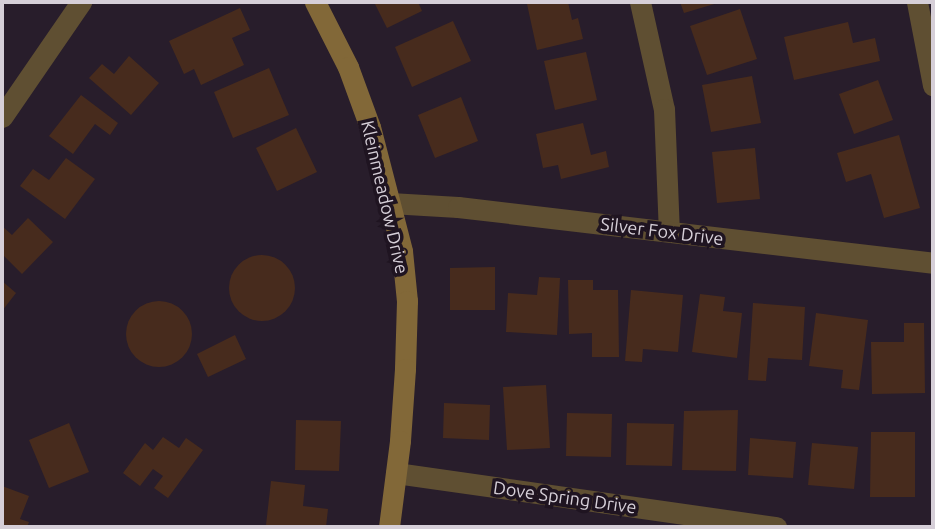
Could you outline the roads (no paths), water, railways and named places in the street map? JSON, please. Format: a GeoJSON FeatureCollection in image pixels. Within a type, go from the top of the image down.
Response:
{"type":"FeatureCollection","features":[{"type":"Feature","properties":{"kind":"street"},"geometry":{"type":"LineString","coordinates":[[2,117],[80,2]]}},
{"type":"Feature","properties":{"kind":"street","name":"Kleinmeadow Drive"},"geometry":{"type":"LineString","coordinates":[[315,2],[348,67],[370,127],[402,251],[407,301],[396,473],[389,527]]}},
{"type":"Feature","properties":{"kind":"street"},"geometry":{"type":"LineString","coordinates":[[640,2],[664,109],[669,231]]}},
{"type":"Feature","properties":{"kind":"street"},"geometry":{"type":"LineString","coordinates":[[917,2],[933,85]]}},
{"type":"Feature","properties":{"kind":"street","name":"Silver Fox Drive"},"geometry":{"type":"LineString","coordinates":[[390,203],[458,207],[933,263]]}},
{"type":"Feature","properties":{"kind":"street","name":"Dove Spring Drive"},"geometry":{"type":"LineString","coordinates":[[396,473],[776,527]]}}]}
